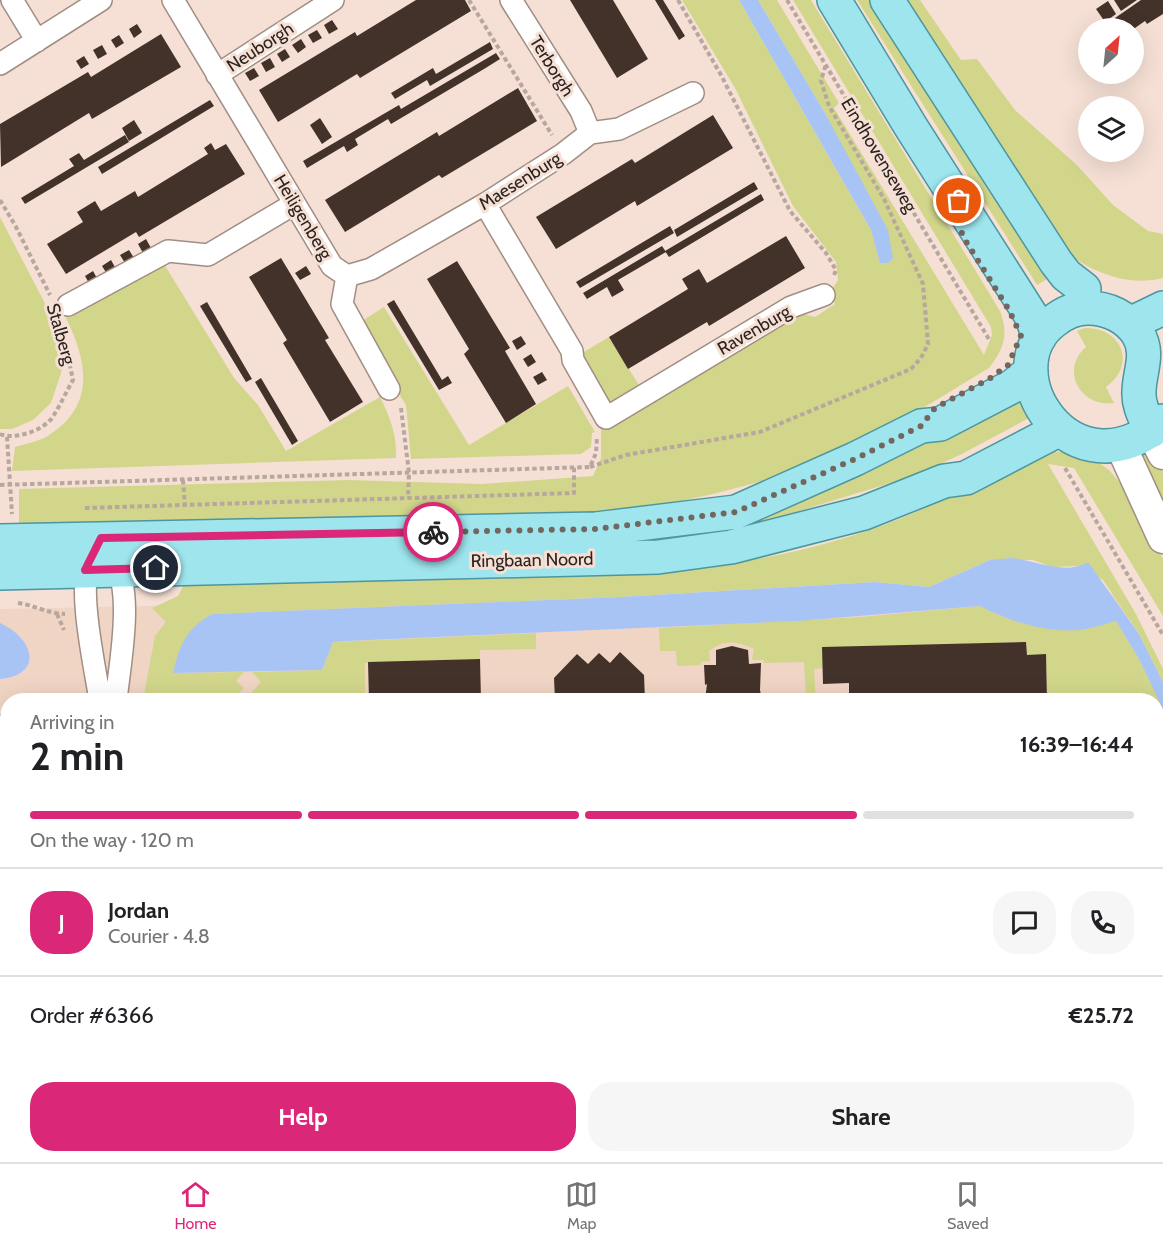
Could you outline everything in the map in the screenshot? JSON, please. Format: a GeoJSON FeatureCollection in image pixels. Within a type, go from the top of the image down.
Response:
{"type":"FeatureCollection","features":[{"type":"Feature","properties":{"kind":"main road"},"geometry":{"type":"LineString","coordinates":[[834,0],[959,201],[987,219],[1028,336],[1038,399],[1058,419],[1092,445],[1120,444],[1158,417]]}},
{"type":"Feature","properties":{"kind":"main road"},"geometry":{"type":"LineString","coordinates":[[887,0],[1056,262],[1066,275],[1084,289]]}},
{"type":"Feature","properties":{"kind":"main road"},"geometry":{"type":"LineString","coordinates":[[1028,336],[1062,295],[1084,289],[1108,290],[1149,308],[1163,347]]}},
{"type":"Feature","properties":{"kind":"main road"},"geometry":{"type":"LineString","coordinates":[[1028,336],[1073,310],[1087,308],[1118,315],[1149,308]]}},
{"type":"Feature","properties":{"kind":"main road"},"geometry":{"type":"LineString","coordinates":[[1149,308],[1139,336],[1144,350],[1144,365],[1138,391],[1158,417]]}},
{"type":"Feature","properties":{"kind":"main road"},"geometry":{"type":"LineString","coordinates":[[1028,336],[1056,337],[1054,383],[1058,419]]}},
{"type":"Feature","properties":{"kind":"main road","name":"Ringbaan Noord"},"geometry":{"type":"LineString","coordinates":[[3,526],[101,538],[596,529],[736,512],[855,459],[921,426],[935,408],[1001,371],[1028,336]]}},
{"type":"Feature","properties":{"kind":"main road"},"geometry":{"type":"LineString","coordinates":[[1058,419],[1083,420],[1110,425],[1158,417]]}},
{"type":"Feature","properties":{"kind":"main road","name":"Ringbaan Noord"},"geometry":{"type":"LineString","coordinates":[[4,588],[85,570],[658,557],[731,547],[864,513],[944,481],[960,465],[1058,419]]}},
{"type":"Feature","properties":{"kind":"street"},"geometry":{"type":"LineString","coordinates":[[12,0],[36,41]]}},
{"type":"Feature","properties":{"kind":"street"},"geometry":{"type":"LineString","coordinates":[[0,64],[101,0]]}},
{"type":"Feature","properties":{"kind":"street","name":"Heiligenberg"},"geometry":{"type":"LineString","coordinates":[[173,0],[332,266],[347,276],[342,304],[389,389]]}},
{"type":"Feature","properties":{"kind":"street","name":"Neuborgh"},"geometry":{"type":"LineString","coordinates":[[218,75],[333,0]]}},
{"type":"Feature","properties":{"kind":"street","name":"Terborgh"},"geometry":{"type":"LineString","coordinates":[[511,0],[581,111],[590,133]]}},
{"type":"Feature","properties":{"kind":"street","name":"Maesenburg"},"geometry":{"type":"LineString","coordinates":[[347,276],[371,269],[485,204],[563,154],[590,133],[619,129],[693,93]]}},
{"type":"Feature","properties":{"kind":"street","name":"Stalberg"},"geometry":{"type":"LineString","coordinates":[[60,309],[168,251],[208,255],[294,204]]}},
{"type":"Feature","properties":{"kind":"street"},"geometry":{"type":"LineString","coordinates":[[485,204],[572,351],[573,360],[606,418]]}},
{"type":"Feature","properties":{"kind":"street","name":"Ravenburg"},"geometry":{"type":"LineString","coordinates":[[606,418],[790,307],[824,295]]}},
{"type":"Feature","properties":{"kind":"street"},"geometry":{"type":"LineString","coordinates":[[1120,444],[1163,538]]}},
{"type":"Feature","properties":{"kind":"street"},"geometry":{"type":"LineString","coordinates":[[101,538],[119,569],[124,612],[117,693]]}},
{"type":"Feature","properties":{"kind":"street"},"geometry":{"type":"LineString","coordinates":[[99,693],[87,614],[85,570],[101,538]]}},
{"type":"Feature","properties":{"kind":"path"},"geometry":{"type":"LineString","coordinates":[[470,0],[563,154]]}},
{"type":"Feature","properties":{"kind":"path"},"geometry":{"type":"LineString","coordinates":[[678,0],[721,75],[790,211],[826,253],[836,270],[824,295]]}},
{"type":"Feature","properties":{"kind":"path","name":"Eindhovenseweg"},"geometry":{"type":"LineString","coordinates":[[786,0],[1028,336]]}},
{"type":"Feature","properties":{"kind":"path","name":"Stalberg"},"geometry":{"type":"LineString","coordinates":[[0,201],[60,309],[73,380],[51,420],[22,435],[7,437]]}},
{"type":"Feature","properties":{"kind":"path"},"geometry":{"type":"LineString","coordinates":[[389,389],[402,409],[409,473],[408,499]]}},
{"type":"Feature","properties":{"kind":"path"},"geometry":{"type":"LineString","coordinates":[[0,485],[590,467],[596,453],[597,430],[606,418]]}},
{"type":"Feature","properties":{"kind":"path"},"geometry":{"type":"LineString","coordinates":[[0,434],[7,437],[12,485]]}},
{"type":"Feature","properties":{"kind":"path"},"geometry":{"type":"LineString","coordinates":[[78,509],[574,493],[574,467]]}},
{"type":"Feature","properties":{"kind":"path"},"geometry":{"type":"LineString","coordinates":[[1065,468],[1163,635]]}},
{"type":"Feature","properties":{"kind":"path"},"geometry":{"type":"LineString","coordinates":[[183,480],[185,506]]}},
{"type":"Feature","properties":{"kind":"path"},"geometry":{"type":"LineString","coordinates":[[3,526],[23,511]]}},
{"type":"Feature","properties":{"kind":"path"},"geometry":{"type":"LineString","coordinates":[[4,588],[57,614]]}},
{"type":"Feature","properties":{"kind":"shaded area"},"geometry":{"type":"Polygon","coordinates":[[[1119,595],[1158,693],[0,693],[0,609],[340,602],[1119,595]]]}},
{"type":"Feature","properties":{"kind":"green space"},"geometry":{"type":"Polygon","coordinates":[[[682,0],[739,0],[871,230],[880,262],[888,263],[825,113],[758,0],[777,0],[839,103],[834,108],[984,355],[992,335],[991,327],[793,0],[811,0],[1000,311],[1004,327],[1003,341],[989,368],[884,430],[817,462],[744,486],[645,508],[619,512],[19,533],[19,489],[349,480],[482,484],[593,476],[601,458],[601,428],[795,312],[815,317],[835,304],[829,294],[838,280],[836,262],[793,206],[735,88],[682,0]]]}},
{"type":"Feature","properties":{"kind":"green space"},"geometry":{"type":"Polygon","coordinates":[[[857,0],[877,0],[1052,276],[1037,285],[857,0]]]}},
{"type":"Feature","properties":{"kind":"green space"},"geometry":{"type":"Polygon","coordinates":[[[905,0],[920,0],[961,60],[977,59],[1015,110],[1077,165],[1113,205],[1148,231],[1163,234],[1163,278],[1136,281],[1110,276],[1063,251],[905,0]]]}},
{"type":"Feature","properties":{"kind":"green space"},"geometry":{"type":"Polygon","coordinates":[[[0,217],[50,313],[63,367],[51,403],[33,420],[12,429],[0,429],[0,217]]]}},
{"type":"Feature","properties":{"kind":"green space"},"geometry":{"type":"Polygon","coordinates":[[[161,259],[234,378],[258,405],[286,451],[380,397],[392,426],[396,458],[12,471],[15,447],[42,439],[62,425],[73,412],[80,398],[83,368],[74,335],[66,318],[161,259]]]}},
{"type":"Feature","properties":{"kind":"green space"},"geometry":{"type":"Polygon","coordinates":[[[384,307],[469,445],[568,386],[595,432],[592,433],[591,447],[581,454],[411,459],[406,405],[394,386],[399,382],[362,321],[384,307]]]}},
{"type":"Feature","properties":{"kind":"green space"},"geometry":{"type":"Polygon","coordinates":[[[1085,328],[1098,329],[1108,334],[1116,340],[1121,349],[1123,358],[1121,368],[1116,378],[1106,387],[1114,403],[1092,400],[1078,386],[1074,376],[1074,366],[1078,356],[1086,347],[1077,331],[1085,328]]]}},
{"type":"Feature","properties":{"kind":"green space"},"geometry":{"type":"Polygon","coordinates":[[[609,337],[642,390],[616,405],[605,403],[577,356],[609,337]]]}},
{"type":"Feature","properties":{"kind":"green space"},"geometry":{"type":"Polygon","coordinates":[[[1020,395],[1031,416],[1029,418],[960,455],[910,477],[760,523],[702,533],[1020,395]]]}},
{"type":"Feature","properties":{"kind":"green space"},"geometry":{"type":"Polygon","coordinates":[[[1151,450],[1163,472],[1163,519],[1134,454],[1151,450]]]}},
{"type":"Feature","properties":{"kind":"green space"},"geometry":{"type":"Polygon","coordinates":[[[1046,451],[1073,453],[1098,462],[1109,470],[1131,496],[1163,559],[1163,616],[1074,468],[1048,464],[1136,614],[1163,669],[1163,682],[1139,634],[1103,580],[1080,566],[1052,567],[1033,560],[990,560],[929,587],[875,582],[620,597],[213,614],[173,673],[244,672],[236,681],[244,688],[239,693],[144,693],[155,636],[166,622],[152,608],[178,596],[189,575],[713,566],[762,558],[858,534],[940,501],[1046,451]]]}},
{"type":"Feature","properties":{"kind":"green space"},"geometry":{"type":"Polygon","coordinates":[[[981,606],[1013,620],[1047,627],[1081,628],[1116,621],[1139,659],[1155,693],[1047,693],[1046,655],[1027,655],[1026,642],[823,648],[823,668],[814,669],[816,693],[806,693],[804,662],[764,663],[764,660],[752,660],[754,649],[742,644],[731,642],[720,644],[709,651],[710,661],[701,662],[701,665],[677,666],[676,651],[660,651],[659,628],[861,617],[981,606]]]}},
{"type":"Feature","properties":{"kind":"green space"},"geometry":{"type":"Polygon","coordinates":[[[536,633],[536,649],[480,650],[480,659],[365,663],[365,693],[251,693],[261,682],[252,672],[322,670],[333,642],[536,633]]]}},
{"type":"Feature","properties":{"kind":"water"},"geometry":{"type":"Polygon","coordinates":[[[739,0],[758,0],[825,113],[888,230],[893,258],[888,263],[880,263],[871,230],[739,0]]]}},
{"type":"Feature","properties":{"kind":"water"},"geometry":{"type":"Polygon","coordinates":[[[1021,559],[1069,568],[1088,562],[1139,634],[1163,682],[1163,693],[1155,693],[1139,659],[1116,621],[1093,628],[1054,630],[1015,621],[980,606],[797,621],[333,642],[322,670],[173,673],[181,646],[190,631],[213,614],[620,597],[875,582],[929,587],[990,560],[1021,559]]]}},
{"type":"Feature","properties":{"kind":"water"},"geometry":{"type":"Polygon","coordinates":[[[0,623],[20,637],[29,654],[29,663],[15,676],[0,679],[0,623]]]}},
{"type":"Feature","properties":{"kind":"building"},"geometry":{"type":"Polygon","coordinates":[[[416,0],[465,0],[471,11],[360,78],[357,74],[278,122],[259,90],[355,32],[357,36],[416,0]]]}},
{"type":"Feature","properties":{"kind":"building"},"geometry":{"type":"Polygon","coordinates":[[[570,0],[613,0],[648,59],[617,78],[570,0]]]}},
{"type":"Feature","properties":{"kind":"building"},"geometry":{"type":"Polygon","coordinates":[[[655,0],[663,0],[685,36],[679,40],[655,0]]]}},
{"type":"Feature","properties":{"kind":"building"},"geometry":{"type":"Polygon","coordinates":[[[1114,0],[1137,0],[1121,11],[1114,0]]]}},
{"type":"Feature","properties":{"kind":"building"},"geometry":{"type":"Polygon","coordinates":[[[1141,0],[1163,0],[1163,14],[1147,24],[1144,18],[1115,18],[1141,0]]]}},
{"type":"Feature","properties":{"kind":"building"},"geometry":{"type":"Polygon","coordinates":[[[1108,1],[1116,14],[1110,18],[1102,18],[1096,9],[1108,1]]]}},
{"type":"Feature","properties":{"kind":"building"},"geometry":{"type":"Polygon","coordinates":[[[332,20],[338,29],[329,34],[324,25],[332,20]]]}},
{"type":"Feature","properties":{"kind":"building"},"geometry":{"type":"Polygon","coordinates":[[[137,24],[142,32],[134,38],[129,29],[137,24]]]}},
{"type":"Feature","properties":{"kind":"building"},"geometry":{"type":"Polygon","coordinates":[[[317,30],[322,38],[313,43],[308,35],[317,30]]]}},
{"type":"Feature","properties":{"kind":"building"},"geometry":{"type":"Polygon","coordinates":[[[161,34],[181,67],[92,119],[89,113],[1,167],[0,124],[88,72],[91,77],[161,34]]]}},
{"type":"Feature","properties":{"kind":"building"},"geometry":{"type":"Polygon","coordinates":[[[119,35],[124,43],[116,48],[111,40],[119,35]]]}},
{"type":"Feature","properties":{"kind":"building"},"geometry":{"type":"Polygon","coordinates":[[[301,39],[306,47],[298,53],[292,45],[301,39]]]}},
{"type":"Feature","properties":{"kind":"building"},"geometry":{"type":"Polygon","coordinates":[[[490,42],[493,49],[430,86],[427,80],[395,99],[391,93],[433,68],[436,74],[490,42]]]}},
{"type":"Feature","properties":{"kind":"building"},"geometry":{"type":"Polygon","coordinates":[[[102,45],[107,54],[98,59],[93,50],[102,45]]]}},
{"type":"Feature","properties":{"kind":"building"},"geometry":{"type":"Polygon","coordinates":[[[285,49],[290,57],[282,62],[277,54],[285,49]]]}},
{"type":"Feature","properties":{"kind":"building"},"geometry":{"type":"Polygon","coordinates":[[[496,53],[500,59],[484,69],[391,124],[388,119],[355,139],[358,145],[347,152],[344,146],[307,168],[303,161],[399,105],[401,109],[496,53]]]}},
{"type":"Feature","properties":{"kind":"building"},"geometry":{"type":"Polygon","coordinates":[[[84,56],[89,64],[81,69],[76,61],[84,56]]]}},
{"type":"Feature","properties":{"kind":"building"},"geometry":{"type":"Polygon","coordinates":[[[270,58],[275,67],[266,72],[261,63],[270,58]]]}},
{"type":"Feature","properties":{"kind":"building"},"geometry":{"type":"Polygon","coordinates":[[[254,68],[259,76],[250,81],[245,73],[254,68]]]}},
{"type":"Feature","properties":{"kind":"building"},"geometry":{"type":"Polygon","coordinates":[[[518,88],[537,121],[442,178],[439,175],[345,232],[325,200],[437,132],[439,136],[518,88]]]}},
{"type":"Feature","properties":{"kind":"building"},"geometry":{"type":"Polygon","coordinates":[[[210,100],[214,106],[102,174],[98,167],[210,100]]]}},
{"type":"Feature","properties":{"kind":"building"},"geometry":{"type":"Polygon","coordinates":[[[713,115],[733,148],[637,206],[635,201],[556,249],[536,217],[632,159],[635,163],[713,115]]]}},
{"type":"Feature","properties":{"kind":"building"},"geometry":{"type":"Polygon","coordinates":[[[320,118],[332,137],[322,144],[310,125],[320,118]]]}},
{"type":"Feature","properties":{"kind":"building"},"geometry":{"type":"Polygon","coordinates":[[[134,120],[142,133],[129,141],[122,128],[134,120]]]}},
{"type":"Feature","properties":{"kind":"building"},"geometry":{"type":"Polygon","coordinates":[[[125,135],[129,142],[25,204],[21,198],[74,166],[69,159],[79,153],[84,160],[125,135]]]}},
{"type":"Feature","properties":{"kind":"building"},"geometry":{"type":"Polygon","coordinates":[[[211,143],[215,150],[226,144],[245,174],[139,237],[136,232],[66,274],[47,244],[83,222],[77,212],[95,201],[101,211],[135,191],[138,197],[208,154],[204,148],[211,143]]]}},
{"type":"Feature","properties":{"kind":"building"},"geometry":{"type":"Polygon","coordinates":[[[754,182],[758,189],[677,237],[674,230],[754,182]]]}},
{"type":"Feature","properties":{"kind":"building"},"geometry":{"type":"Polygon","coordinates":[[[761,194],[764,200],[669,257],[665,251],[761,194]]]}},
{"type":"Feature","properties":{"kind":"building"},"geometry":{"type":"Polygon","coordinates":[[[670,226],[674,233],[580,288],[576,282],[670,226]]]}},
{"type":"Feature","properties":{"kind":"building"},"geometry":{"type":"Polygon","coordinates":[[[786,236],[805,268],[709,326],[707,322],[628,369],[609,337],[688,289],[682,279],[699,269],[707,283],[786,236]]]}},
{"type":"Feature","properties":{"kind":"building"},"geometry":{"type":"Polygon","coordinates":[[[146,239],[151,248],[143,253],[138,244],[146,239]]]}},
{"type":"Feature","properties":{"kind":"building"},"geometry":{"type":"Polygon","coordinates":[[[662,246],[666,252],[618,280],[624,290],[612,297],[607,287],[587,299],[583,293],[662,246]]]}},
{"type":"Feature","properties":{"kind":"building"},"geometry":{"type":"Polygon","coordinates":[[[129,250],[134,258],[125,263],[120,255],[129,250]]]}},
{"type":"Feature","properties":{"kind":"building"},"geometry":{"type":"Polygon","coordinates":[[[281,258],[329,338],[325,340],[363,402],[330,422],[283,343],[287,340],[249,277],[281,258]]]}},
{"type":"Feature","properties":{"kind":"building"},"geometry":{"type":"Polygon","coordinates":[[[111,260],[116,269],[107,274],[102,266],[111,260]]]}},
{"type":"Feature","properties":{"kind":"building"},"geometry":{"type":"Polygon","coordinates":[[[457,261],[510,348],[505,351],[536,404],[506,423],[464,354],[469,349],[427,279],[457,261]]]}},
{"type":"Feature","properties":{"kind":"building"},"geometry":{"type":"Polygon","coordinates":[[[306,266],[311,274],[300,280],[295,273],[306,266]]]}},
{"type":"Feature","properties":{"kind":"building"},"geometry":{"type":"Polygon","coordinates":[[[93,271],[98,280],[90,285],[85,276],[93,271]]]}},
{"type":"Feature","properties":{"kind":"building"},"geometry":{"type":"Polygon","coordinates":[[[394,300],[442,380],[448,376],[452,383],[439,390],[387,304],[394,300]]]}},
{"type":"Feature","properties":{"kind":"building"},"geometry":{"type":"Polygon","coordinates":[[[207,302],[252,379],[246,382],[200,306],[207,302]]]}},
{"type":"Feature","properties":{"kind":"building"},"geometry":{"type":"Polygon","coordinates":[[[521,336],[526,344],[517,350],[512,341],[521,336]]]}},
{"type":"Feature","properties":{"kind":"building"},"geometry":{"type":"Polygon","coordinates":[[[531,354],[536,362],[528,367],[523,359],[531,354]]]}},
{"type":"Feature","properties":{"kind":"building"},"geometry":{"type":"Polygon","coordinates":[[[542,372],[547,380],[538,385],[533,377],[542,372]]]}},
{"type":"Feature","properties":{"kind":"building"},"geometry":{"type":"Polygon","coordinates":[[[261,378],[298,441],[292,445],[255,382],[261,378]]]}},
{"type":"Feature","properties":{"kind":"building"},"geometry":{"type":"Polygon","coordinates":[[[1026,642],[1027,655],[1046,654],[1047,693],[849,693],[849,683],[823,684],[822,647],[1026,642]]]}},
{"type":"Feature","properties":{"kind":"building"},"geometry":{"type":"Polygon","coordinates":[[[732,646],[748,650],[749,664],[761,663],[761,693],[706,693],[704,665],[716,665],[716,650],[732,646]]]}},
{"type":"Feature","properties":{"kind":"building"},"geometry":{"type":"Polygon","coordinates":[[[620,652],[644,675],[645,693],[555,693],[554,678],[577,654],[588,664],[599,653],[610,663],[620,652]]]}},
{"type":"Feature","properties":{"kind":"building"},"geometry":{"type":"Polygon","coordinates":[[[480,659],[481,693],[369,693],[368,662],[480,659]]]}},
{"type":"Feature","properties":{"kind":"way so far"},"geometry":{"type":"LineString","coordinates":[[433,532],[596,529],[736,512],[855,459],[921,426],[935,408],[989,379],[1008,365],[1021,336],[1009,310],[962,235],[959,201]]}},
{"type":"Feature","properties":{"kind":"route"},"geometry":{"type":"LineString","coordinates":[[156,568],[85,570],[101,538],[433,532]]}}]}
